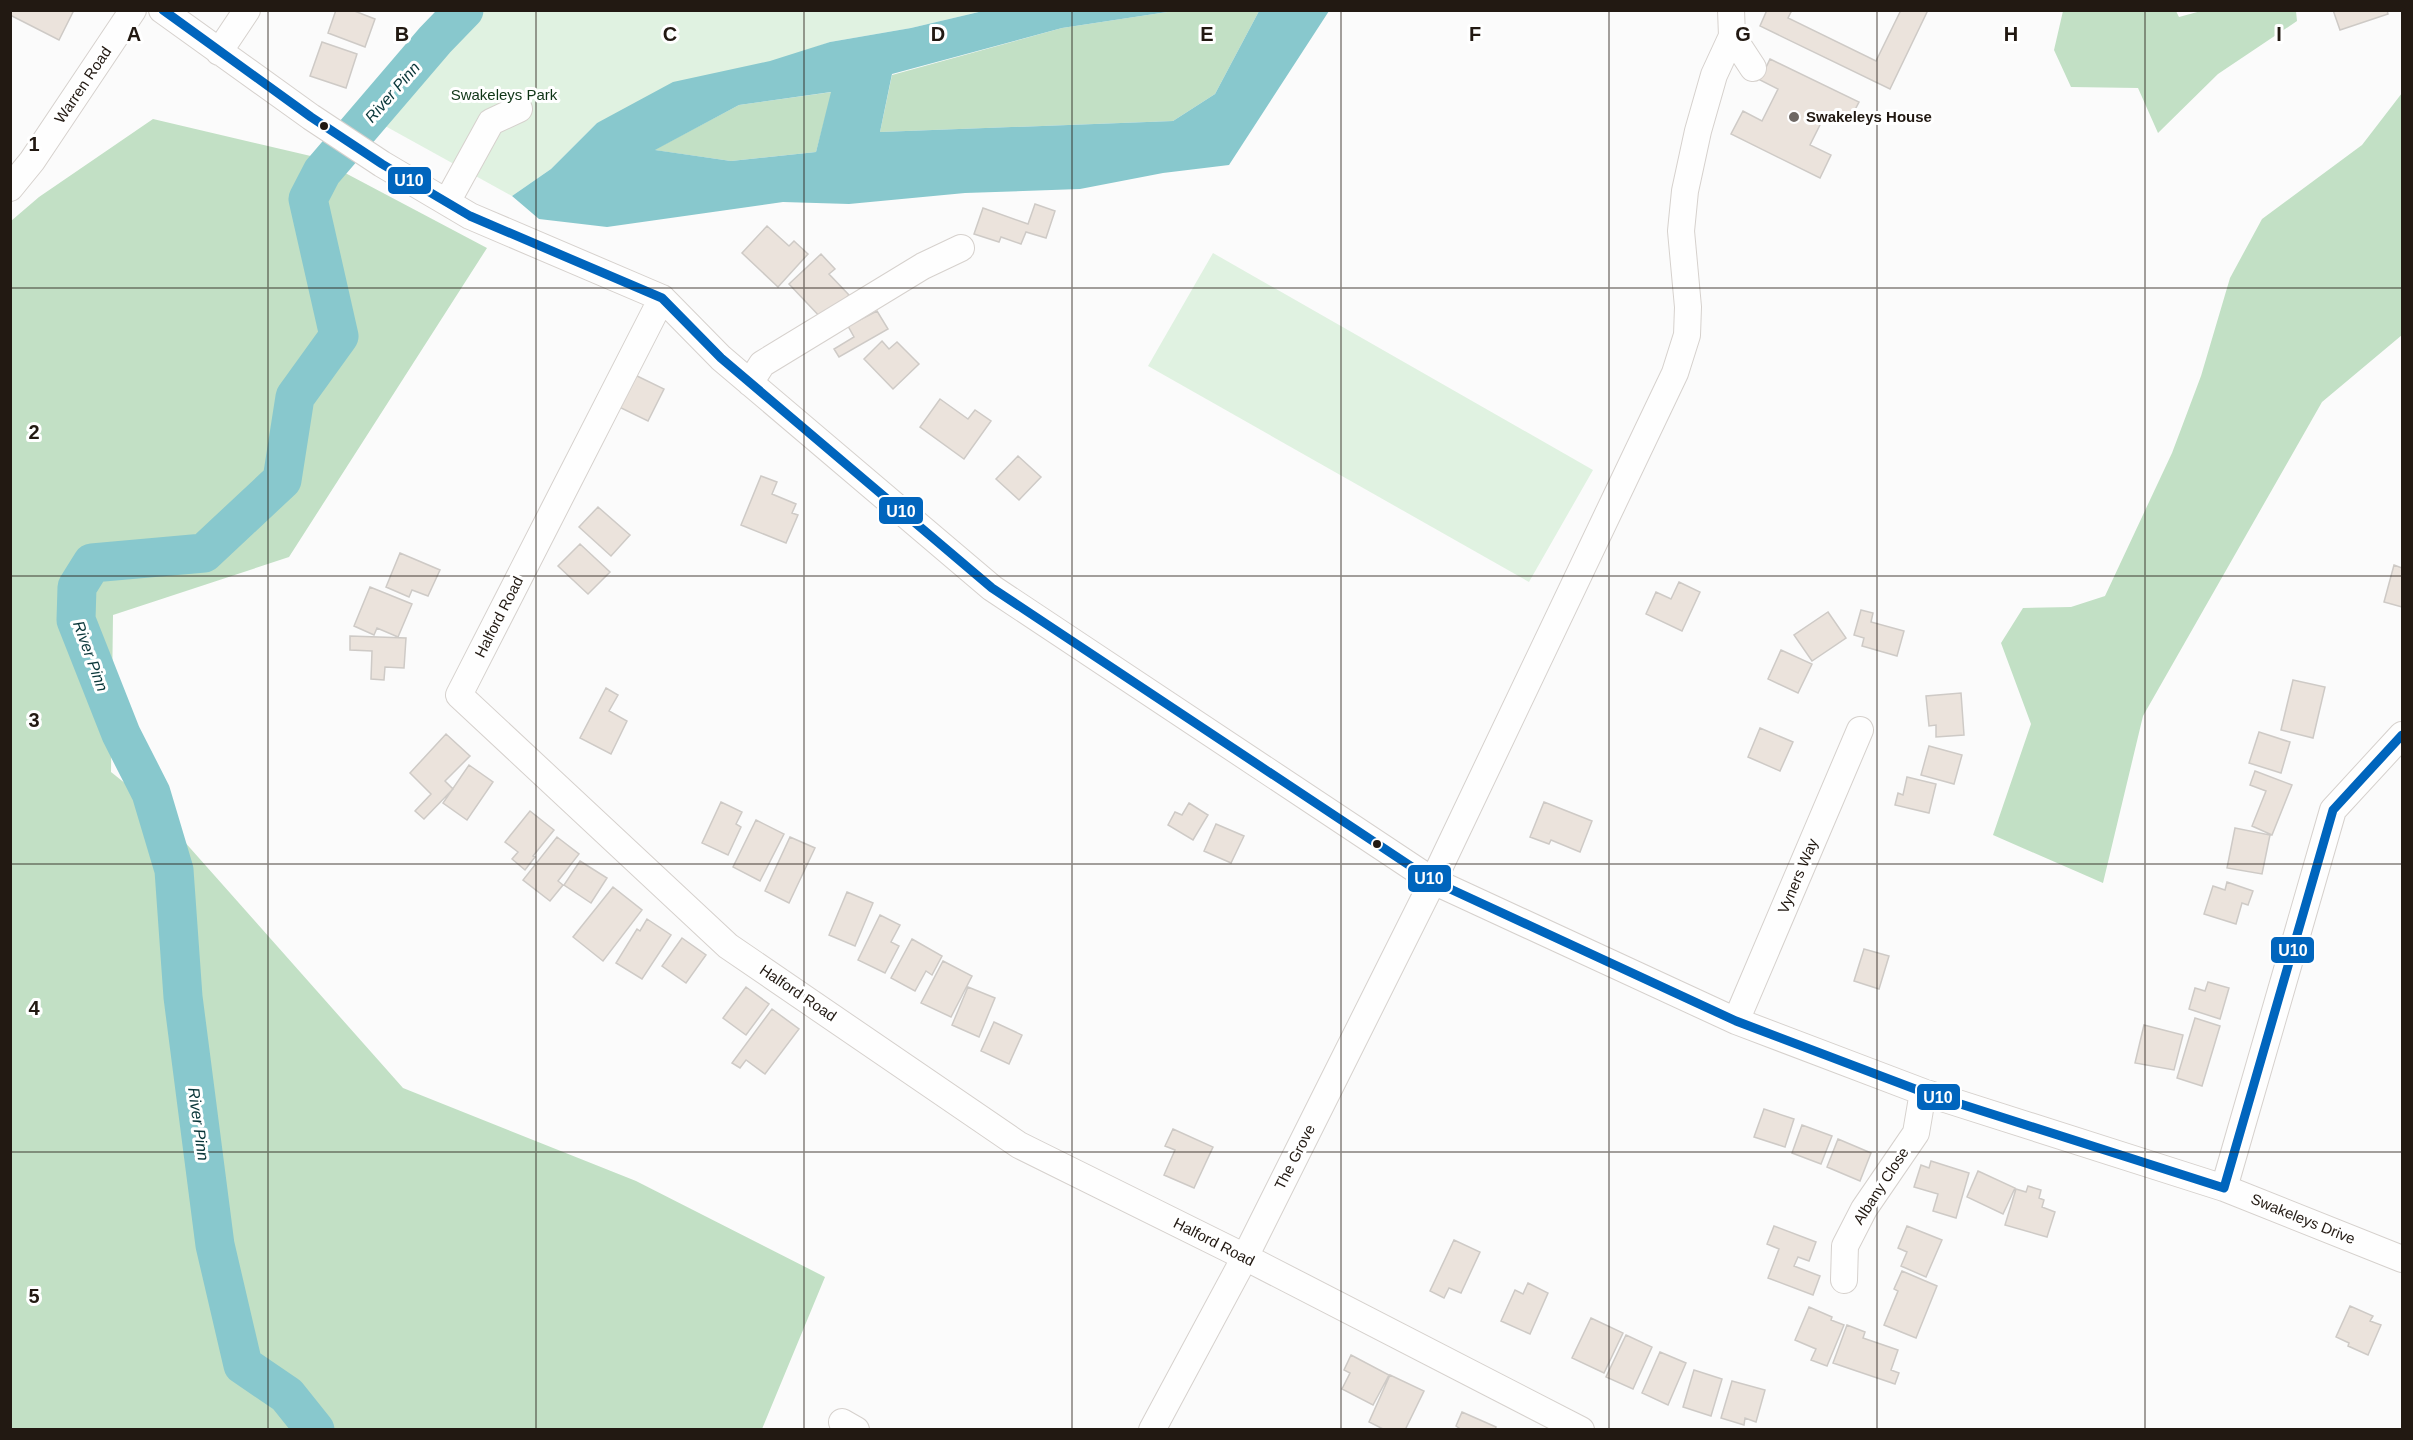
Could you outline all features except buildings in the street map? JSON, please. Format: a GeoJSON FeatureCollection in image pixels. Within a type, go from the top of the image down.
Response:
{"type":"FeatureCollection","features":[{"type":"Feature","properties":{"kind":"street","name":"Warren Road"},"geometry":{"type":"LineString","coordinates":[[10,188],[32,161],[133,10]]}},
{"type":"Feature","properties":{"kind":"street","name":"Swakeleys Drive"},"geometry":{"type":"LineString","coordinates":[[162,10],[369,155],[470,216],[662,298],[721,358],[992,588],[1433,881],[1736,1021],[1923,1092],[2224,1188],[2403,1259]]}},
{"type":"Feature","properties":{"kind":"street"},"geometry":{"type":"LineString","coordinates":[[219,52],[247,10]]}},
{"type":"Feature","properties":{"kind":"street"},"geometry":{"type":"LineString","coordinates":[[1731,10],[1732,36],[1753,68]]}},
{"type":"Feature","properties":{"kind":"street","name":"The Grove"},"geometry":{"type":"LineString","coordinates":[[1152,1430],[1245,1257],[1433,881],[1675,374],[1687,336],[1688,307],[1681,231],[1685,191],[1698,131],[1714,75],[1732,36]]}},
{"type":"Feature","properties":{"kind":"street"},"geometry":{"type":"LineString","coordinates":[[447,202],[490,122],[519,109]]}},
{"type":"Feature","properties":{"kind":"street"},"geometry":{"type":"LineString","coordinates":[[750,382],[762,364],[923,266],[961,248]]}},
{"type":"Feature","properties":{"kind":"street","name":"Halford Road"},"geometry":{"type":"LineString","coordinates":[[662,298],[459,695],[728,946],[1019,1145],[1245,1257],[1581,1430]]}},
{"type":"Feature","properties":{"kind":"street","name":"Vyners Way"},"geometry":{"type":"LineString","coordinates":[[1736,1021],[1860,730]]}},
{"type":"Feature","properties":{"kind":"street"},"geometry":{"type":"LineString","coordinates":[[2224,1188],[2333,810],[2403,735]]}},
{"type":"Feature","properties":{"kind":"street","name":"Albany Close"},"geometry":{"type":"LineString","coordinates":[[1844,1280],[1845,1246],[1864,1209],[1916,1133],[1923,1092]]}},
{"type":"Feature","properties":{"kind":"green space","name":"Swakeleys Park"},"geometry":{"type":"Polygon","coordinates":[[[454,11],[983,11],[911,28],[830,42],[597,123],[551,169],[512,196],[358,111],[454,11]]]}},
{"type":"Feature","properties":{"kind":"green space"},"geometry":{"type":"Polygon","coordinates":[[[1174,11],[1259,11],[1215,94],[1173,121],[880,132],[892,75],[1062,28],[1174,11]]]}},
{"type":"Feature","properties":{"kind":"green space"},"geometry":{"type":"Polygon","coordinates":[[[2063,11],[2176,11],[2179,17],[2201,11],[2296,11],[2297,21],[2218,74],[2158,133],[2138,88],[2071,87],[2054,50],[2063,11]]]}},
{"type":"Feature","properties":{"kind":"green space"},"geometry":{"type":"Polygon","coordinates":[[[832,92],[816,152],[731,161],[654,150],[739,105],[832,92]]]}},
{"type":"Feature","properties":{"kind":"green space"},"geometry":{"type":"Polygon","coordinates":[[[2402,93],[2402,335],[2322,402],[2143,716],[2103,883],[1993,835],[2031,724],[2001,643],[2023,608],[2071,607],[2105,596],[2172,453],[2201,376],[2230,278],[2262,219],[2362,145],[2402,93]]]}},
{"type":"Feature","properties":{"kind":"green space"},"geometry":{"type":"Polygon","coordinates":[[[153,119],[315,157],[487,248],[289,557],[113,615],[111,772],[151,804],[403,1088],[636,1181],[825,1277],[762,1429],[11,1429],[11,221],[39,197],[153,119]]]}},
{"type":"Feature","properties":{"kind":"green space"},"geometry":{"type":"Polygon","coordinates":[[[1213,253],[1593,470],[1529,582],[1148,366],[1213,253]]]}},
{"type":"Feature","properties":{"kind":"water"},"geometry":{"type":"Polygon","coordinates":[[[983,11],[1174,11],[1062,28],[892,74],[880,132],[1173,121],[1215,94],[1259,11],[1329,11],[1229,165],[1163,173],[1080,189],[965,193],[849,204],[783,202],[607,227],[539,219],[512,196],[551,169],[597,123],[673,82],[770,61],[830,42],[911,28],[983,11]],[[831,92],[739,105],[655,150],[731,161],[816,152],[831,92]]]}},
{"type":"Feature","properties":{"kind":"waterway","name":"River Pinn"},"geometry":{"type":"LineString","coordinates":[[315,1430],[287,1395],[243,1365],[215,1245],[183,997],[174,870],[151,793],[121,734],[76,620],[77,587],[92,563],[204,553],[282,480],[295,397],[339,336],[308,199],[322,172],[435,40],[464,10]]}},
{"type":"Feature","properties":{"kind":"transit line","name":"U10"},"geometry":{"type":"LineString","coordinates":[[163,10],[311,117],[382,164],[470,216],[662,298],[721,358],[992,588],[1433,881],[1736,1021],[1923,1092],[2224,1188]]}},
{"type":"Feature","properties":{"kind":"transit line","name":"U10"},"geometry":{"type":"LineString","coordinates":[[2224,1188],[2333,810],[2402,735]]}},
{"type":"Feature","properties":{"kind":"place","name":"Swakeleys House"},"geometry":{"type":"Point","coordinates":[1794,117]}}]}
